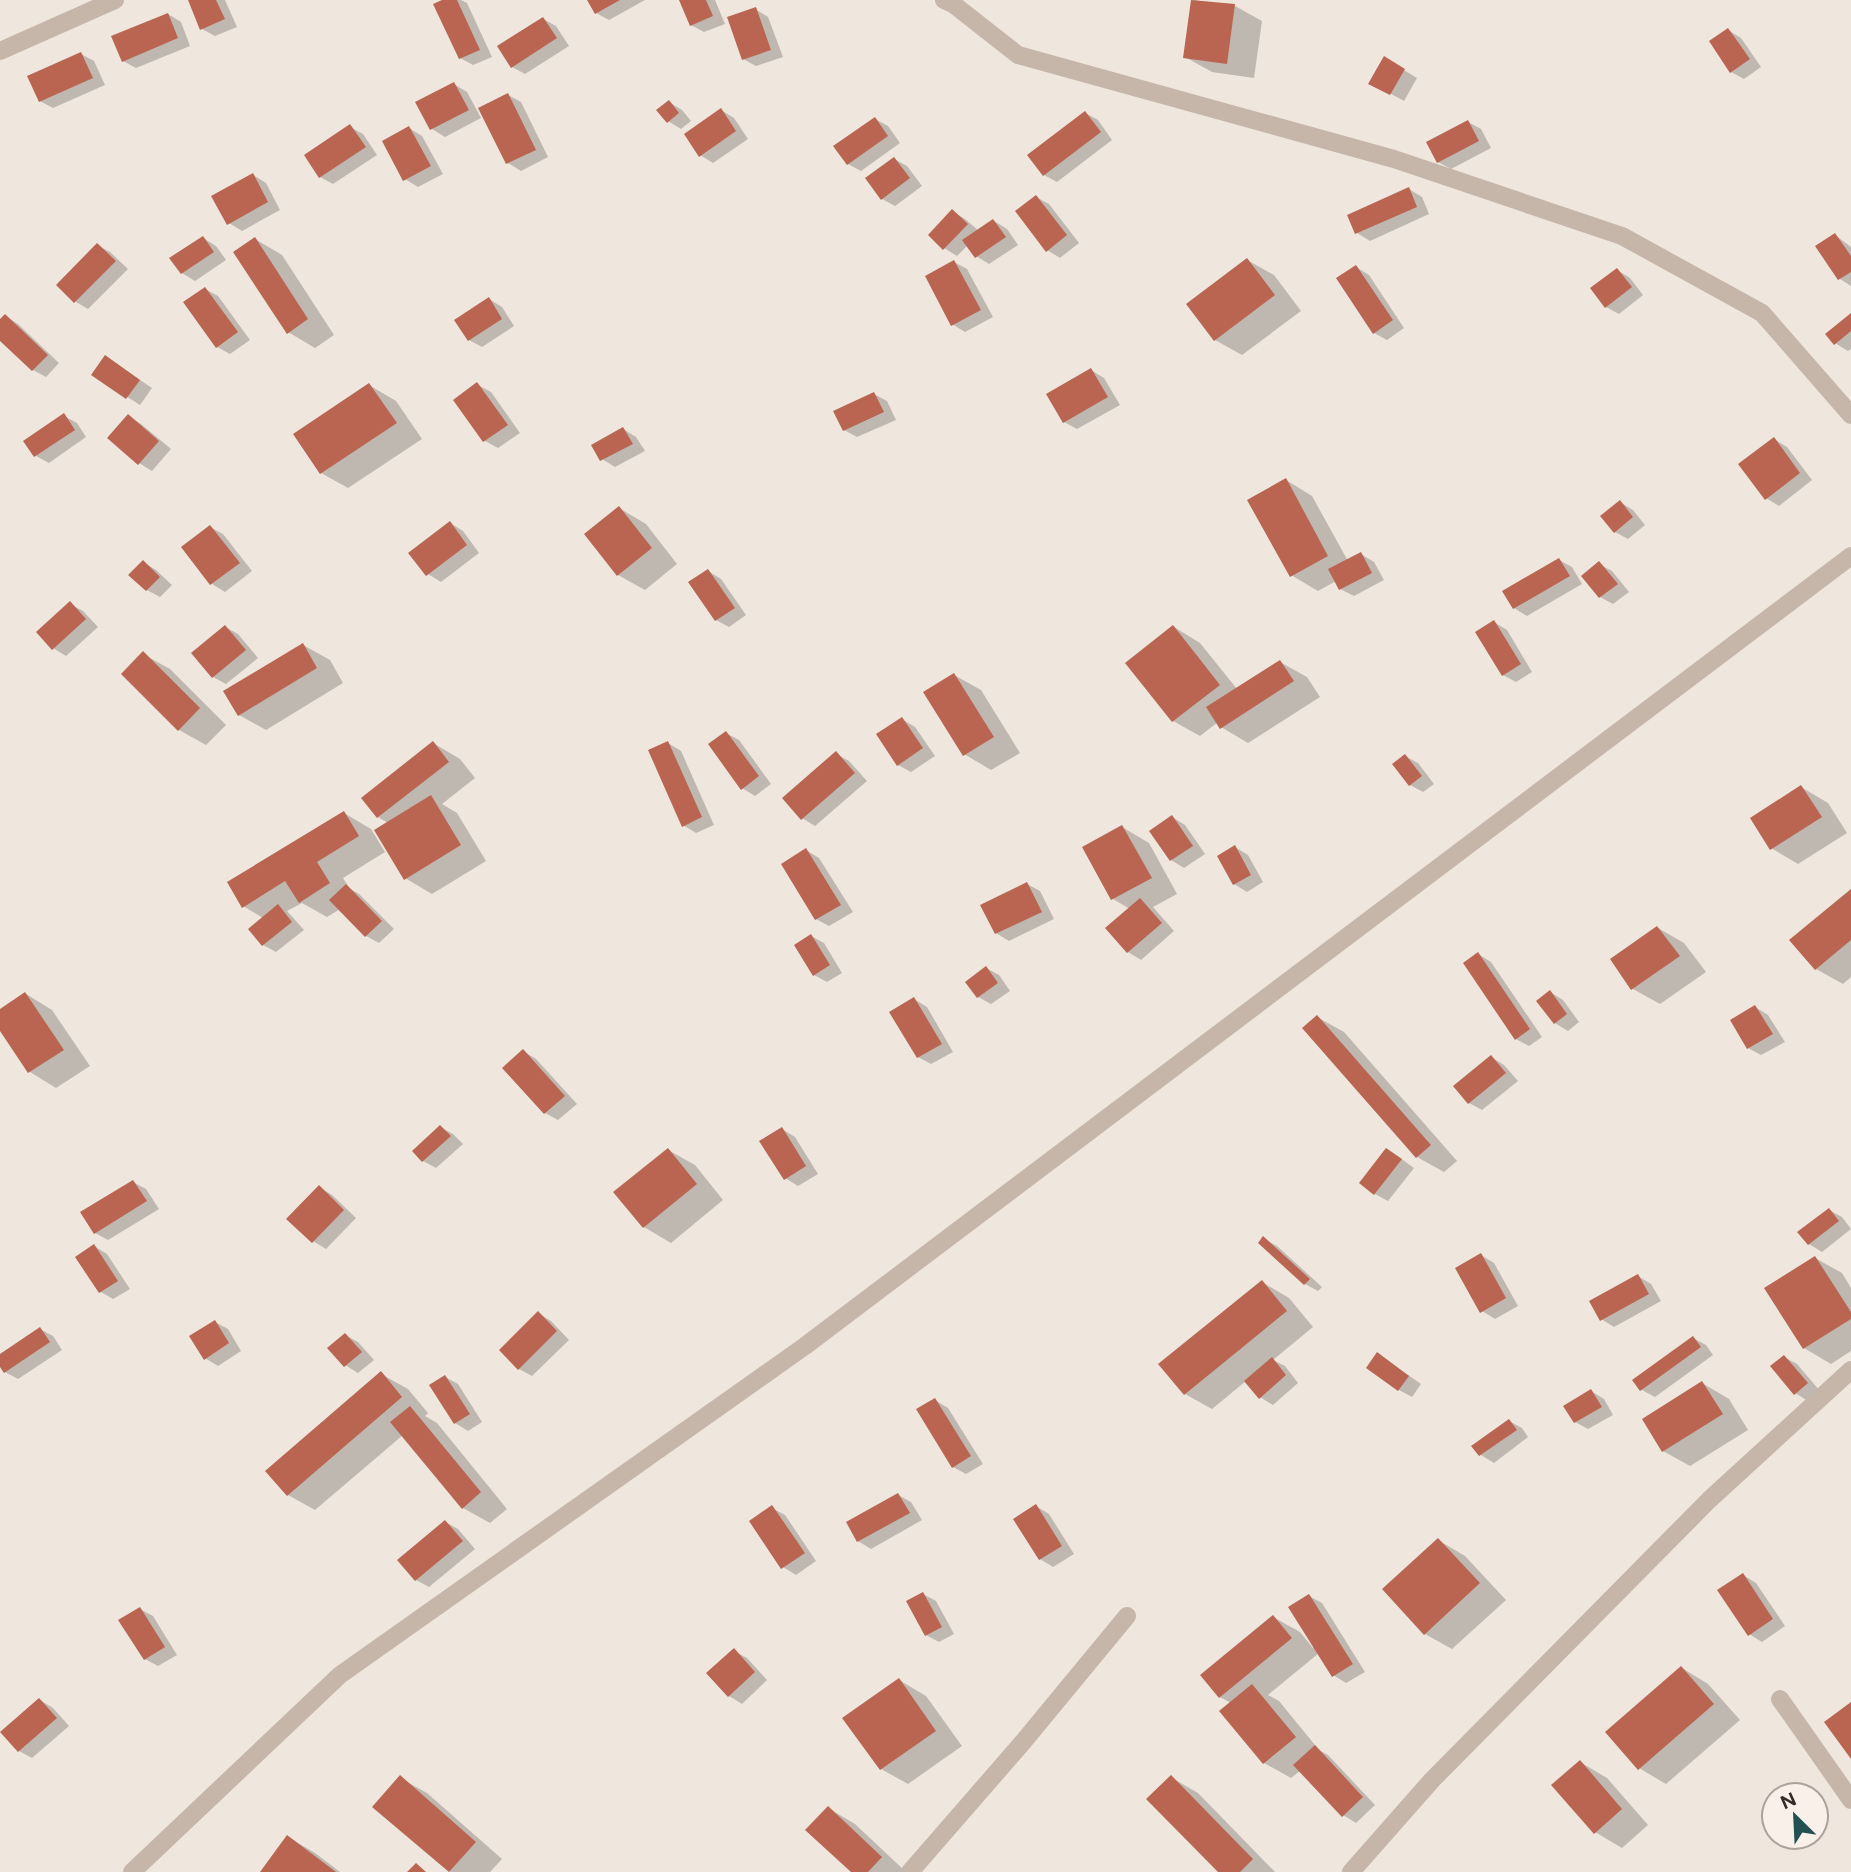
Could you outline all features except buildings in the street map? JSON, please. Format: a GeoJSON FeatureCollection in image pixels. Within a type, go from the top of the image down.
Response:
{"type":"FeatureCollection","features":[{"type":"Feature","properties":{"kind":"street"},"geometry":{"type":"LineString","coordinates":[[0,51],[115,0]]}},
{"type":"Feature","properties":{"kind":"street"},"geometry":{"type":"LineString","coordinates":[[944,0],[953,4],[1018,55],[1394,159],[1622,236],[1762,313],[1851,415]]}},
{"type":"Feature","properties":{"kind":"street"},"geometry":{"type":"LineString","coordinates":[[132,1872],[340,1675],[805,1346],[1851,556]]}},
{"type":"Feature","properties":{"kind":"street"},"geometry":{"type":"LineString","coordinates":[[1351,1872],[1432,1780],[1699,1510],[1851,1370]]}},
{"type":"Feature","properties":{"kind":"street"},"geometry":{"type":"LineString","coordinates":[[910,1872],[1128,1616]]}},
{"type":"Feature","properties":{"kind":"street"},"geometry":{"type":"LineString","coordinates":[[1780,1699],[1851,1800]]}}]}
